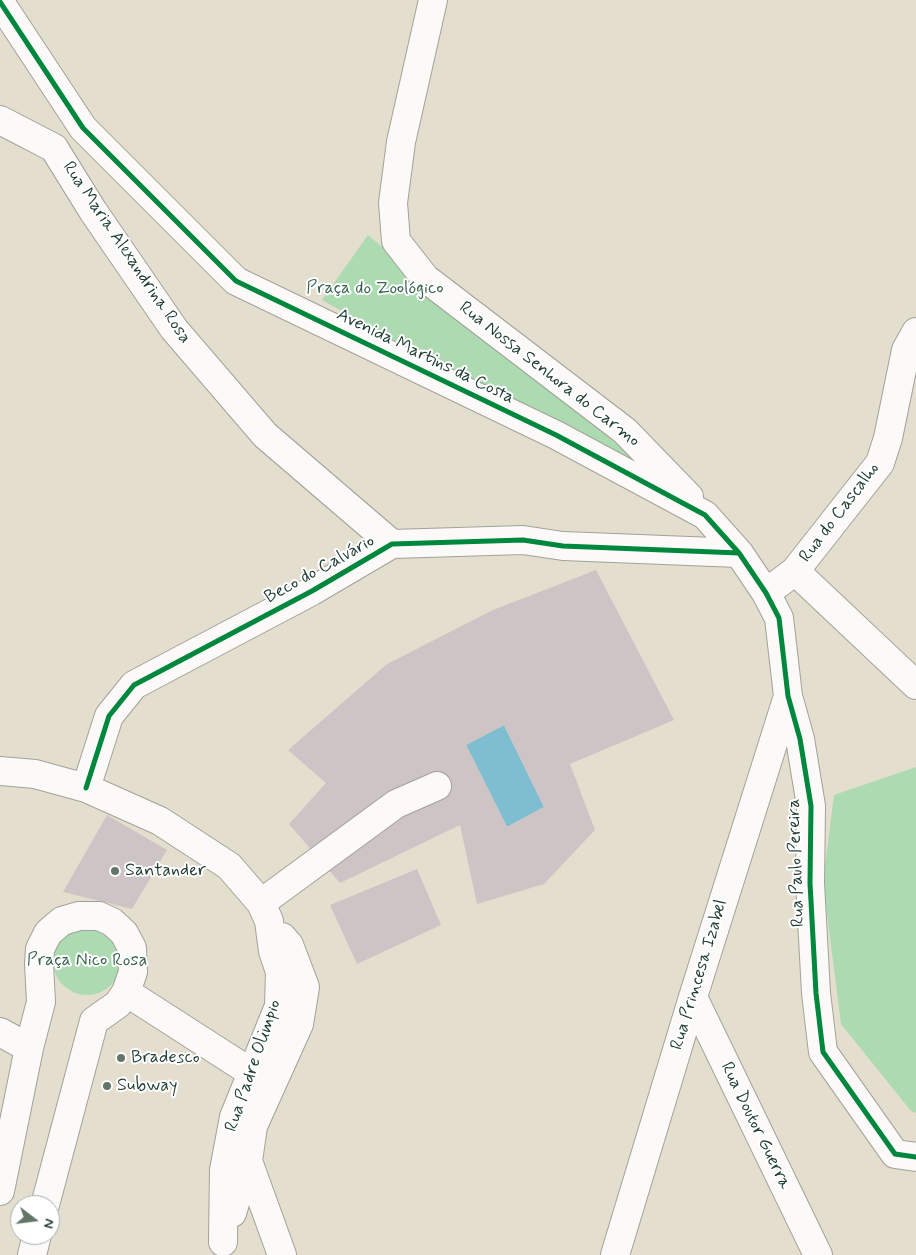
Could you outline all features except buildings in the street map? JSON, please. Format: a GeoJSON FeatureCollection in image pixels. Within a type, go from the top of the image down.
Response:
{"type":"FeatureCollection","features":[{"type":"Feature","properties":{"kind":"street","name":"Rua Nossa Senhora do Carmo"},"geometry":{"type":"LineString","coordinates":[[433,0],[401,142],[393,203],[396,241],[425,278],[625,431],[705,515]]}},
{"type":"Feature","properties":{"kind":"street","name":"Avenida Martins da Costa"},"geometry":{"type":"LineString","coordinates":[[0,2],[83,128],[236,281],[556,435],[705,515],[740,553],[766,593]]}},
{"type":"Feature","properties":{"kind":"street"},"geometry":{"type":"LineString","coordinates":[[0,120],[54,148],[83,128]]}},
{"type":"Feature","properties":{"kind":"street","name":"Rua Maria Alexandrina Rosa"},"geometry":{"type":"LineString","coordinates":[[54,148],[93,210],[174,330],[265,435],[392,544]]}},
{"type":"Feature","properties":{"kind":"street","name":"Rua do Cascalho"},"geometry":{"type":"LineString","coordinates":[[766,593],[795,571],[880,463],[888,438],[906,350],[916,332]]}},
{"type":"Feature","properties":{"kind":"street","name":"Beco do Calvário"},"geometry":{"type":"LineString","coordinates":[[86,788],[109,716],[134,685],[312,592],[392,544],[523,540],[563,546],[740,553]]}},
{"type":"Feature","properties":{"kind":"street"},"geometry":{"type":"LineString","coordinates":[[795,571],[916,685]]}},
{"type":"Feature","properties":{"kind":"street","name":"Rua Paulo Pereira"},"geometry":{"type":"LineString","coordinates":[[766,593],[779,618],[788,696],[800,739],[811,806],[810,883],[816,993],[823,1052],[895,1154],[916,1157]]}},
{"type":"Feature","properties":{"kind":"street","name":"Rua Princesa Izabel"},"geometry":{"type":"LineString","coordinates":[[615,1255],[692,997],[788,696]]}},
{"type":"Feature","properties":{"kind":"street"},"geometry":{"type":"LineString","coordinates":[[0,771],[36,774],[86,788],[160,821],[229,866],[288,945],[305,987],[299,1024],[253,1126],[248,1162],[224,1249]]}},
{"type":"Feature","properties":{"kind":"street"},"geometry":{"type":"LineString","coordinates":[[265,912],[396,804],[437,786]]}},
{"type":"Feature","properties":{"kind":"street","name":"Rua Padre Olimpio"},"geometry":{"type":"LineString","coordinates":[[224,1249],[224,1170],[234,1117],[279,1006],[280,972],[265,912]]}},
{"type":"Feature","properties":{"kind":"street"},"geometry":{"type":"LineString","coordinates":[[0,1191],[40,1002],[40,949],[48,933],[62,921],[79,916],[99,916],[112,922],[124,933],[132,948],[133,972],[126,992],[118,1004],[94,1021],[48,1195]]}},
{"type":"Feature","properties":{"kind":"street"},"geometry":{"type":"LineString","coordinates":[[126,992],[252,1073]]}},
{"type":"Feature","properties":{"kind":"street","name":"Rua Doutor Guerra"},"geometry":{"type":"LineString","coordinates":[[692,997],[818,1255]]}},
{"type":"Feature","properties":{"kind":"street"},"geometry":{"type":"LineString","coordinates":[[0,1032],[29,1048]]}},
{"type":"Feature","properties":{"kind":"street"},"geometry":{"type":"LineString","coordinates":[[248,1162],[282,1255]]}},
{"type":"Feature","properties":{"kind":"green space","name":"Praça do Zoológico"},"geometry":{"type":"Polygon","coordinates":[[[368,235],[645,468],[415,352],[322,300],[368,235]]]}},
{"type":"Feature","properties":{"kind":"green space"},"geometry":{"type":"Polygon","coordinates":[[[916,767],[916,1113],[911,1111],[841,1024],[823,882],[834,795],[916,767]]]}},
{"type":"Feature","properties":{"kind":"green space","name":"Praça Nico Rosa"},"geometry":{"type":"Polygon","coordinates":[[[87,927],[100,930],[111,937],[118,948],[121,961],[118,974],[111,985],[100,992],[87,995],[74,992],[63,985],[56,974],[53,961],[56,948],[63,937],[74,930],[87,927]]]}},
{"type":"Feature","properties":{"kind":"water"},"geometry":{"type":"Polygon","coordinates":[[[504,725],[544,807],[507,827],[466,745],[504,725]]]}},
{"type":"Feature","properties":{"kind":"cycle path"},"geometry":{"type":"LineString","coordinates":[[0,2],[83,128],[236,281],[556,435],[705,515],[739,553],[766,593],[779,618],[788,696],[800,739],[811,806],[810,883],[816,993],[823,1052],[895,1154],[916,1157]]}},
{"type":"Feature","properties":{"kind":"cycle path"},"geometry":{"type":"LineString","coordinates":[[86,788],[109,716],[134,685],[312,591],[392,544],[523,540],[563,546],[739,553]]}},
{"type":"Feature","properties":{"kind":"place","name":"Santander"},"geometry":{"type":"Point","coordinates":[115,871]}},
{"type":"Feature","properties":{"kind":"place","name":"Bradesco"},"geometry":{"type":"Point","coordinates":[121,1058]}},
{"type":"Feature","properties":{"kind":"place","name":"Subway"},"geometry":{"type":"Point","coordinates":[107,1086]}}]}
